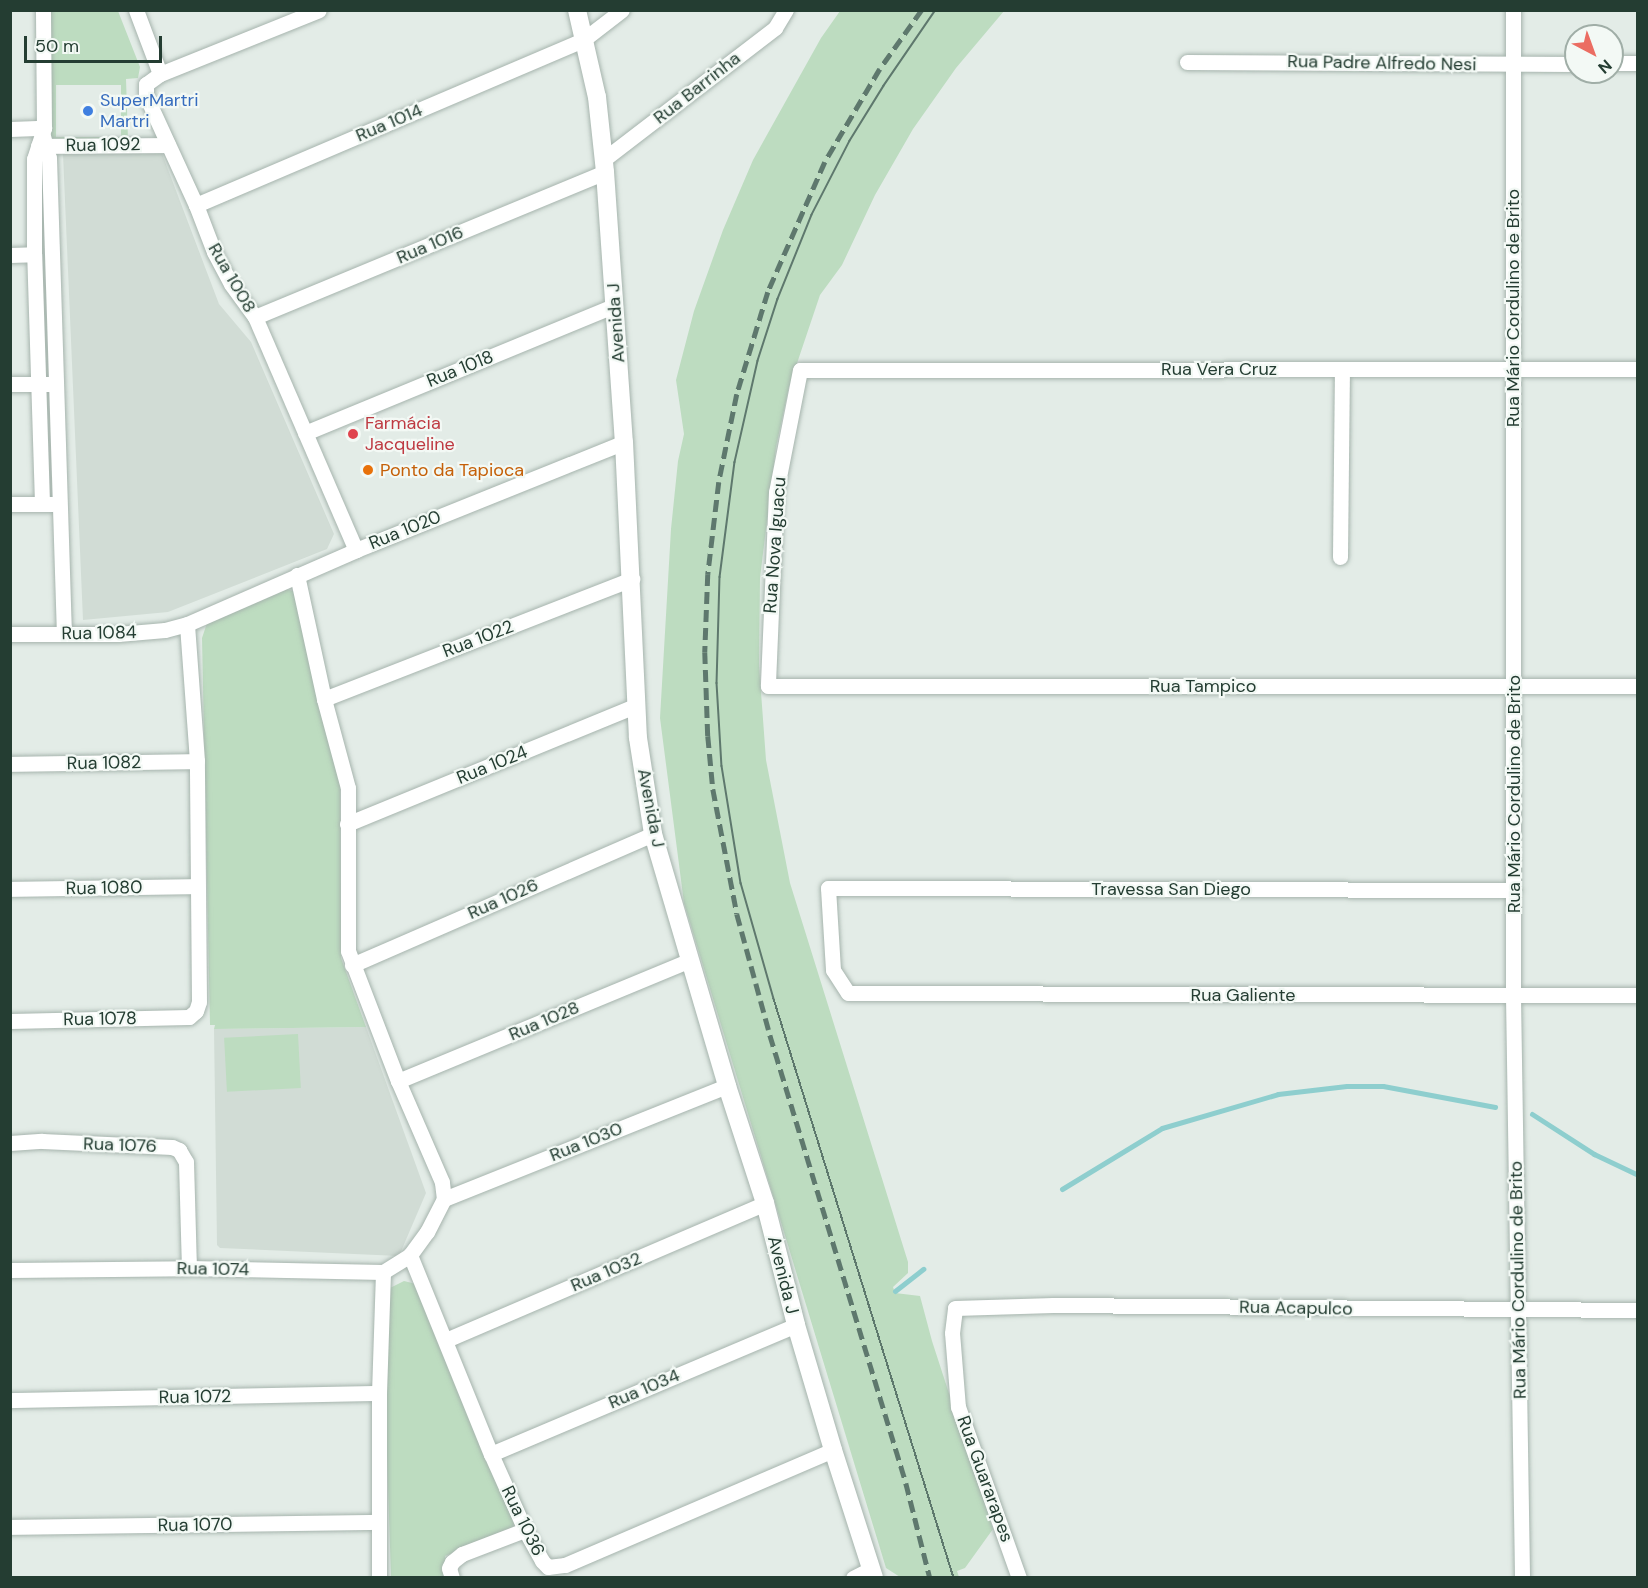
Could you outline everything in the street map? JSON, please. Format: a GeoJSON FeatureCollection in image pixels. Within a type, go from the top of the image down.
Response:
{"type":"FeatureCollection","features":[{"type":"Feature","properties":{"kind":"street"},"geometry":{"type":"LineString","coordinates":[[42,503],[47,384],[43,139],[44,10]]}},
{"type":"Feature","properties":{"kind":"street"},"geometry":{"type":"LineString","coordinates":[[136,10],[160,74],[319,10]]}},
{"type":"Feature","properties":{"kind":"street","name":"Avenida J"},"geometry":{"type":"LineString","coordinates":[[577,10],[597,97],[604,166],[624,441],[638,738],[653,834],[765,1203],[796,1325],[833,1450],[873,1574]]}},
{"type":"Feature","properties":{"kind":"street","name":"Rua 1014"},"geometry":{"type":"LineString","coordinates":[[195,205],[583,40],[622,10]]}},
{"type":"Feature","properties":{"kind":"street","name":"Rua Barrinha"},"geometry":{"type":"LineString","coordinates":[[604,166],[775,28],[786,10]]}},
{"type":"Feature","properties":{"kind":"street","name":"Rua Mário Cordulino de Brito"},"geometry":{"type":"LineString","coordinates":[[1513,10],[1514,996],[1522,1578]]}},
{"type":"Feature","properties":{"kind":"street","name":"Rua Padre Alfredo Nesi"},"geometry":{"type":"LineString","coordinates":[[1187,62],[1564,64]]}},
{"type":"Feature","properties":{"kind":"street","name":"Rua 1008"},"geometry":{"type":"LineString","coordinates":[[160,74],[146,84],[145,92],[214,252],[231,284],[255,317],[356,550]]}},
{"type":"Feature","properties":{"kind":"street","name":"Rua 1092"},"geometry":{"type":"LineString","coordinates":[[10,129],[43,139],[168,145]]}},
{"type":"Feature","properties":{"kind":"street"},"geometry":{"type":"LineString","coordinates":[[43,139],[34,159],[34,254],[61,505],[64,634]]}},
{"type":"Feature","properties":{"kind":"street","name":"Rua 1016"},"geometry":{"type":"LineString","coordinates":[[255,317],[604,166]]}},
{"type":"Feature","properties":{"kind":"street"},"geometry":{"type":"LineString","coordinates":[[10,255],[34,254]]}},
{"type":"Feature","properties":{"kind":"street","name":"Rua 1018"},"geometry":{"type":"LineString","coordinates":[[305,433],[615,305]]}},
{"type":"Feature","properties":{"kind":"street"},"geometry":{"type":"LineString","coordinates":[[1340,557],[1342,369]]}},
{"type":"Feature","properties":{"kind":"street","name":"Rua Vera Cruz"},"geometry":{"type":"LineString","coordinates":[[800,370],[1638,369]]}},
{"type":"Feature","properties":{"kind":"street","name":"Rua Nova Iguacu"},"geometry":{"type":"LineString","coordinates":[[768,686],[776,492],[800,370]]}},
{"type":"Feature","properties":{"kind":"street"},"geometry":{"type":"LineString","coordinates":[[10,384],[47,384]]}},
{"type":"Feature","properties":{"kind":"street","name":"Rua 1020"},"geometry":{"type":"LineString","coordinates":[[187,624],[356,550],[624,441]]}},
{"type":"Feature","properties":{"kind":"street"},"geometry":{"type":"LineString","coordinates":[[10,504],[61,505]]}},
{"type":"Feature","properties":{"kind":"street"},"geometry":{"type":"LineString","coordinates":[[297,575],[324,699],[348,788],[348,951],[398,1081],[442,1182],[444,1199],[427,1232],[411,1255],[382,1272],[379,1393],[379,1578]]}},
{"type":"Feature","properties":{"kind":"street","name":"Rua 1022"},"geometry":{"type":"LineString","coordinates":[[324,699],[632,579]]}},
{"type":"Feature","properties":{"kind":"street"},"geometry":{"type":"LineString","coordinates":[[187,624],[197,761],[197,886]]}},
{"type":"Feature","properties":{"kind":"street","name":"Rua 1084"},"geometry":{"type":"LineString","coordinates":[[10,634],[165,630],[187,624]]}},
{"type":"Feature","properties":{"kind":"street","name":"Rua Tampico"},"geometry":{"type":"LineString","coordinates":[[768,686],[1638,686]]}},
{"type":"Feature","properties":{"kind":"street","name":"Rua 1024"},"geometry":{"type":"LineString","coordinates":[[348,824],[637,705]]}},
{"type":"Feature","properties":{"kind":"street","name":"Rua 1082"},"geometry":{"type":"LineString","coordinates":[[10,764],[197,761]]}},
{"type":"Feature","properties":{"kind":"street","name":"Rua 1026"},"geometry":{"type":"LineString","coordinates":[[352,965],[653,834]]}},
{"type":"Feature","properties":{"kind":"street","name":"Rua 1080"},"geometry":{"type":"LineString","coordinates":[[10,889],[197,886]]}},
{"type":"Feature","properties":{"kind":"street","name":"Rua 1078"},"geometry":{"type":"LineString","coordinates":[[10,1021],[189,1017],[196,1011],[199,1002],[197,886]]}},
{"type":"Feature","properties":{"kind":"street","name":"Travessa San Diego"},"geometry":{"type":"LineString","coordinates":[[848,993],[832,970],[828,888],[1514,890]]}},
{"type":"Feature","properties":{"kind":"street","name":"Rua 1028"},"geometry":{"type":"LineString","coordinates":[[398,1081],[690,960]]}},
{"type":"Feature","properties":{"kind":"street","name":"Rua Galiente"},"geometry":{"type":"LineString","coordinates":[[848,993],[1638,995]]}},
{"type":"Feature","properties":{"kind":"street","name":"Rua 1030"},"geometry":{"type":"LineString","coordinates":[[444,1199],[728,1086]]}},
{"type":"Feature","properties":{"kind":"street","name":"Rua 1076"},"geometry":{"type":"LineString","coordinates":[[10,1143],[42,1141],[172,1147],[179,1150],[186,1162],[189,1268]]}},
{"type":"Feature","properties":{"kind":"street","name":"Rua 1032"},"geometry":{"type":"LineString","coordinates":[[446,1340],[765,1203]]}},
{"type":"Feature","properties":{"kind":"street","name":"Rua 1036"},"geometry":{"type":"LineString","coordinates":[[411,1255],[491,1454],[525,1530],[542,1561],[548,1567],[556,1568],[833,1450]]}},
{"type":"Feature","properties":{"kind":"street","name":"Rua 1074"},"geometry":{"type":"LineString","coordinates":[[10,1270],[189,1268],[382,1272]]}},
{"type":"Feature","properties":{"kind":"street","name":"Rua Acapulco"},"geometry":{"type":"LineString","coordinates":[[956,1308],[1053,1305],[1518,1311],[1638,1310]]}},
{"type":"Feature","properties":{"kind":"street","name":"Rua Guararapes"},"geometry":{"type":"LineString","coordinates":[[956,1308],[952,1333],[958,1407],[1019,1578]]}},
{"type":"Feature","properties":{"kind":"street","name":"Rua 1034"},"geometry":{"type":"LineString","coordinates":[[491,1454],[796,1325]]}},
{"type":"Feature","properties":{"kind":"street","name":"Rua 1072"},"geometry":{"type":"LineString","coordinates":[[10,1400],[379,1393]]}},
{"type":"Feature","properties":{"kind":"street","name":"Rua 1070"},"geometry":{"type":"LineString","coordinates":[[10,1527],[379,1522]]}},
{"type":"Feature","properties":{"kind":"street"},"geometry":{"type":"LineString","coordinates":[[452,1578],[449,1568],[452,1562],[462,1554],[525,1530]]}},
{"type":"Feature","properties":{"kind":"street"},"geometry":{"type":"LineString","coordinates":[[853,1578],[873,1574]]}},
{"type":"Feature","properties":{"kind":"shaded area"},"geometry":{"type":"Polygon","coordinates":[[[161,151],[219,304],[251,342],[334,534],[327,549],[168,612],[83,620],[63,154],[161,151]]]}},
{"type":"Feature","properties":{"kind":"shaded area"},"geometry":{"type":"Polygon","coordinates":[[[366,1027],[426,1193],[399,1256],[220,1248],[217,1245],[214,1029],[366,1027]]]}},
{"type":"Feature","properties":{"kind":"green space"},"geometry":{"type":"Polygon","coordinates":[[[46,11],[118,11],[140,67],[138,78],[126,79],[128,140],[52,142],[47,131],[46,11]],[[56,85],[56,137],[121,137],[121,85],[56,85]]]}},
{"type":"Feature","properties":{"kind":"green space"},"geometry":{"type":"Polygon","coordinates":[[[840,11],[1004,11],[956,68],[913,129],[875,195],[842,265],[820,295],[789,387],[776,447],[760,578],[759,665],[766,760],[790,883],[908,1262],[908,1273],[893,1287],[895,1293],[920,1296],[932,1341],[993,1529],[965,1568],[957,1571],[959,1577],[900,1577],[886,1568],[684,903],[660,718],[671,529],[678,461],[684,434],[676,380],[694,311],[723,230],[753,160],[821,38],[840,11]]]}},
{"type":"Feature","properties":{"kind":"green space"},"geometry":{"type":"Polygon","coordinates":[[[283,588],[296,592],[340,778],[341,958],[366,1027],[214,1029],[215,1025],[210,1025],[202,638],[207,623],[283,588]]]}},
{"type":"Feature","properties":{"kind":"green space"},"geometry":{"type":"Polygon","coordinates":[[[298,1034],[301,1088],[227,1092],[224,1038],[298,1034]]]}},
{"type":"Feature","properties":{"kind":"green space"},"geometry":{"type":"Polygon","coordinates":[[[404,1281],[416,1284],[515,1524],[511,1530],[445,1556],[448,1577],[391,1577],[384,1364],[386,1290],[404,1281]]]}},
{"type":"Feature","properties":{"kind":"waterway"},"geometry":{"type":"LineString","coordinates":[[1062,1189],[1162,1128],[1278,1094],[1347,1086],[1383,1086],[1495,1107]]}},
{"type":"Feature","properties":{"kind":"waterway"},"geometry":{"type":"LineString","coordinates":[[1532,1114],[1594,1154],[1638,1175]]}},
{"type":"Feature","properties":{"kind":"waterway"},"geometry":{"type":"LineString","coordinates":[[895,1291],[923,1269]]}},
{"type":"Feature","properties":{"kind":"tram line"},"geometry":{"type":"LineString","coordinates":[[936,10],[850,141],[812,215],[778,299],[758,361],[735,462],[720,577],[717,683],[722,766],[741,883],[774,999],[954,1578]]}},
{"type":"Feature","properties":{"kind":"railway"},"geometry":{"type":"LineString","coordinates":[[922,10],[880,69],[825,162],[768,292],[737,394],[719,482],[708,574],[705,652],[708,736],[713,789],[737,914],[770,1035],[906,1483],[930,1578]]}},
{"type":"Feature","properties":{"kind":"place","name":"SuperMartri Martri"},"geometry":{"type":"Point","coordinates":[88,111]}},
{"type":"Feature","properties":{"kind":"place","name":"Farmácia Jacqueline"},"geometry":{"type":"Point","coordinates":[353,434]}},
{"type":"Feature","properties":{"kind":"place","name":"Ponto da Tapioca"},"geometry":{"type":"Point","coordinates":[368,470]}}]}
